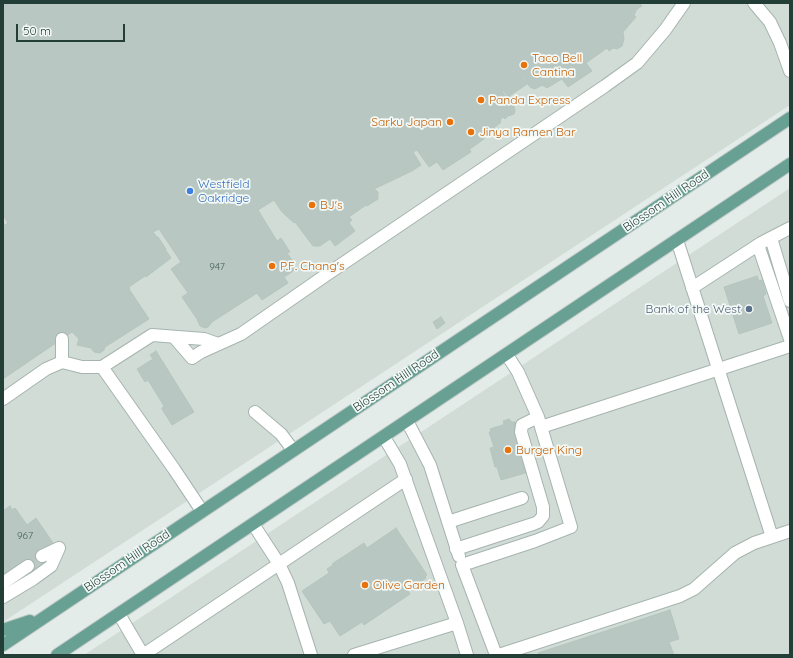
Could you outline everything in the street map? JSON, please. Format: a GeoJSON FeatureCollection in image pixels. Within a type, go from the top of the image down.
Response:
{"type":"FeatureCollection","features":[{"type":"Feature","properties":{"kind":"main road","name":"Blossom Hill Road"},"geometry":{"type":"LineString","coordinates":[[3,645],[790,118]]}},
{"type":"Feature","properties":{"kind":"main road"},"geometry":{"type":"LineString","coordinates":[[65,653],[118,614],[507,355],[790,164]]}},
{"type":"Feature","properties":{"kind":"main road"},"geometry":{"type":"LineString","coordinates":[[3,630],[46,615]]}},
{"type":"Feature","properties":{"kind":"lane"},"geometry":{"type":"LineString","coordinates":[[174,337],[192,358],[201,352],[241,334],[605,86],[637,62],[665,30],[684,3]]}},
{"type":"Feature","properties":{"kind":"lane"},"geometry":{"type":"LineString","coordinates":[[754,3],[770,22],[780,43],[790,71]]}},
{"type":"Feature","properties":{"kind":"lane"},"geometry":{"type":"LineString","coordinates":[[692,288],[758,245],[790,228]]}},
{"type":"Feature","properties":{"kind":"lane"},"geometry":{"type":"LineString","coordinates":[[771,238],[790,301]]}},
{"type":"Feature","properties":{"kind":"lane"},"geometry":{"type":"LineString","coordinates":[[677,240],[772,537]]}},
{"type":"Feature","properties":{"kind":"lane"},"geometry":{"type":"LineString","coordinates":[[758,245],[790,339]]}},
{"type":"Feature","properties":{"kind":"lane"},"geometry":{"type":"LineString","coordinates":[[3,399],[46,369],[62,362],[82,367],[102,367],[152,335],[204,339],[218,344]]}},
{"type":"Feature","properties":{"kind":"lane"},"geometry":{"type":"LineString","coordinates":[[62,339],[62,362]]}},
{"type":"Feature","properties":{"kind":"lane"},"geometry":{"type":"LineString","coordinates":[[456,549],[533,524],[538,522],[543,516],[543,507],[521,432],[522,425],[539,422],[790,346]]}},
{"type":"Feature","properties":{"kind":"lane"},"geometry":{"type":"LineString","coordinates":[[462,565],[571,527],[539,422],[518,372],[507,355]]}},
{"type":"Feature","properties":{"kind":"lane"},"geometry":{"type":"LineString","coordinates":[[102,367],[202,511]]}},
{"type":"Feature","properties":{"kind":"lane"},"geometry":{"type":"LineString","coordinates":[[255,412],[281,434],[293,450]]}},
{"type":"Feature","properties":{"kind":"lane"},"geometry":{"type":"LineString","coordinates":[[407,421],[430,464],[456,549],[496,655]]}},
{"type":"Feature","properties":{"kind":"lane"},"geometry":{"type":"LineString","coordinates":[[384,437],[400,464],[406,479],[467,655]]}},
{"type":"Feature","properties":{"kind":"lane"},"geometry":{"type":"LineString","coordinates":[[118,614],[143,655],[406,479]]}},
{"type":"Feature","properties":{"kind":"lane"},"geometry":{"type":"LineString","coordinates":[[448,522],[522,498]]}},
{"type":"Feature","properties":{"kind":"lane"},"geometry":{"type":"LineString","coordinates":[[252,524],[279,564],[288,583],[311,655]]}},
{"type":"Feature","properties":{"kind":"lane"},"geometry":{"type":"LineString","coordinates":[[499,655],[680,596],[694,589],[735,553],[754,543],[790,531]]}},
{"type":"Feature","properties":{"kind":"lane"},"geometry":{"type":"LineString","coordinates":[[3,597],[51,566],[58,548],[44,558]]}},
{"type":"Feature","properties":{"kind":"lane"},"geometry":{"type":"LineString","coordinates":[[3,584],[29,568],[3,589]]}},
{"type":"Feature","properties":{"kind":"lane"},"geometry":{"type":"LineString","coordinates":[[356,655],[457,623]]}},
{"type":"Feature","properties":{"kind":"shaded area"},"geometry":{"type":"Polygon","coordinates":[[[3,3],[790,3],[790,105],[3,622],[3,3]]]}},
{"type":"Feature","properties":{"kind":"shaded area"},"geometry":{"type":"Polygon","coordinates":[[[790,188],[790,655],[84,655],[790,188]]]}},
{"type":"Feature","properties":{"kind":"building","name":"Westfield Oakridge"},"geometry":{"type":"Polygon","coordinates":[[[3,3],[641,3],[640,4],[642,6],[637,9],[634,15],[636,17],[623,32],[624,39],[622,46],[617,49],[613,48],[609,51],[607,48],[586,63],[592,71],[568,87],[562,79],[547,88],[542,85],[534,89],[530,87],[523,77],[522,78],[527,84],[508,97],[503,90],[502,91],[510,103],[514,106],[514,114],[505,119],[503,117],[500,120],[501,122],[483,137],[484,139],[470,149],[466,143],[471,152],[443,170],[437,162],[429,167],[417,150],[413,152],[421,165],[412,171],[374,189],[378,192],[378,199],[367,206],[366,205],[349,217],[352,220],[349,223],[355,231],[335,246],[330,239],[320,246],[313,246],[295,222],[294,223],[282,212],[274,200],[258,210],[277,241],[281,238],[290,252],[287,253],[295,267],[292,272],[284,277],[288,283],[262,300],[257,293],[212,322],[208,327],[205,328],[200,326],[182,297],[188,293],[171,269],[181,262],[159,229],[153,232],[158,237],[171,258],[146,277],[145,276],[129,287],[149,319],[105,347],[100,353],[94,352],[91,348],[77,345],[79,339],[72,332],[3,379],[3,226],[8,223],[3,215],[3,3]]]}},
{"type":"Feature","properties":{"kind":"building","name":"Bank of the West"},"geometry":{"type":"Polygon","coordinates":[[[757,276],[759,281],[762,280],[766,294],[763,296],[772,323],[739,334],[724,287],[757,276]]]}},
{"type":"Feature","properties":{"kind":"building"},"geometry":{"type":"Polygon","coordinates":[[[441,317],[445,323],[437,329],[433,322],[441,317]]]}},
{"type":"Feature","properties":{"kind":"building"},"geometry":{"type":"Polygon","coordinates":[[[156,351],[194,412],[172,425],[162,409],[164,406],[148,380],[145,382],[137,369],[153,359],[150,355],[156,351]]]}},
{"type":"Feature","properties":{"kind":"building","name":"Burger King"},"geometry":{"type":"Polygon","coordinates":[[[509,419],[512,422],[515,422],[518,433],[515,434],[516,436],[518,435],[519,439],[517,440],[529,472],[501,480],[497,467],[495,467],[490,448],[494,447],[489,432],[491,432],[490,429],[503,425],[503,421],[509,419]]]}},
{"type":"Feature","properties":{"kind":"building"},"geometry":{"type":"Polygon","coordinates":[[[10,506],[12,510],[15,508],[27,525],[36,518],[55,546],[42,555],[49,567],[35,576],[27,565],[12,571],[3,558],[3,511],[10,506]]]}},
{"type":"Feature","properties":{"kind":"building","name":"Olive Garden"},"geometry":{"type":"Polygon","coordinates":[[[396,528],[427,575],[425,576],[426,578],[408,591],[410,594],[364,625],[362,622],[340,636],[330,621],[324,624],[302,591],[329,573],[327,569],[333,565],[332,564],[364,543],[367,548],[396,528]]]}},
{"type":"Feature","properties":{"kind":"building"},"geometry":{"type":"Polygon","coordinates":[[[3,558],[12,571],[3,577],[3,558]]]}},
{"type":"Feature","properties":{"kind":"building"},"geometry":{"type":"Polygon","coordinates":[[[670,610],[679,639],[669,642],[674,655],[539,655],[538,653],[670,610]]]}},
{"type":"Feature","properties":{"kind":"tunnel"},"geometry":{"type":"LineString","coordinates":[[31,570],[45,561]]}},
{"type":"Feature","properties":{"kind":"place","name":"Taco Bell Cantina"},"geometry":{"type":"Point","coordinates":[524,65]}},
{"type":"Feature","properties":{"kind":"place","name":"Panda Express"},"geometry":{"type":"Point","coordinates":[481,100]}},
{"type":"Feature","properties":{"kind":"place","name":"Sarku Japan"},"geometry":{"type":"Point","coordinates":[450,122]}},
{"type":"Feature","properties":{"kind":"place","name":"Jinya Ramen Bar"},"geometry":{"type":"Point","coordinates":[471,132]}},
{"type":"Feature","properties":{"kind":"place","name":"Westfield Oakridge"},"geometry":{"type":"Point","coordinates":[190,191]}},
{"type":"Feature","properties":{"kind":"place","name":"BJ's"},"geometry":{"type":"Point","coordinates":[312,205]}},
{"type":"Feature","properties":{"kind":"place","name":"P.F. Chang's"},"geometry":{"type":"Point","coordinates":[272,266]}},
{"type":"Feature","properties":{"kind":"place","name":"Bank of the West"},"geometry":{"type":"Point","coordinates":[749,309]}},
{"type":"Feature","properties":{"kind":"place","name":"Burger King"},"geometry":{"type":"Point","coordinates":[508,450]}},
{"type":"Feature","properties":{"kind":"place","name":"Olive Garden"},"geometry":{"type":"Point","coordinates":[365,585]}}]}
